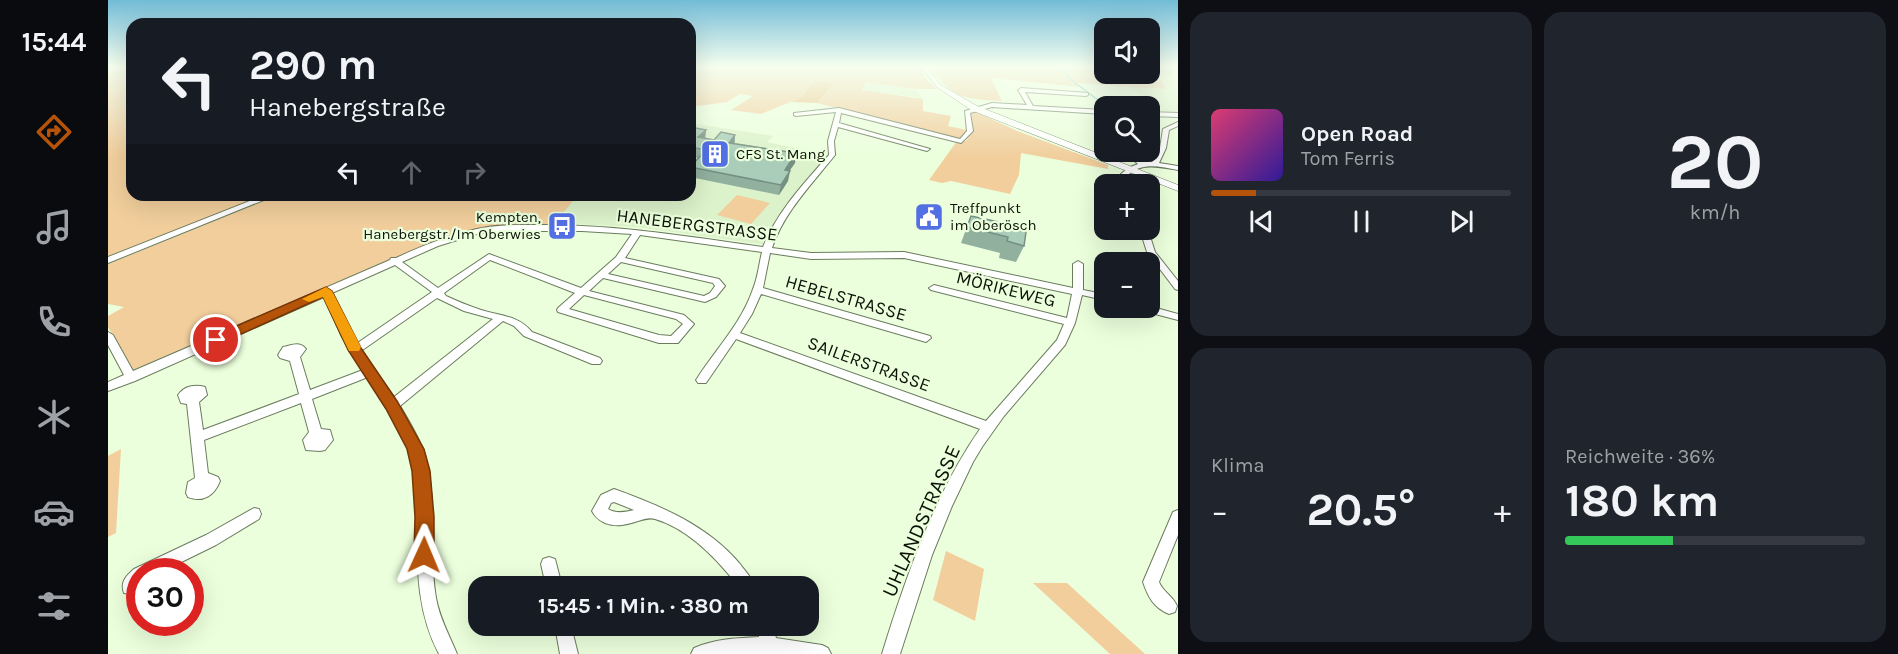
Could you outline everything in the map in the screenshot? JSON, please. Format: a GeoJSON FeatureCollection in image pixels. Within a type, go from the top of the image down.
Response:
{"type":"FeatureCollection","features":[{"type":"Feature","properties":{"kind":"main road"},"geometry":{"type":"LineString","coordinates":[[955,98],[986,114],[1178,188]]}},
{"type":"Feature","properties":{"kind":"street"},"geometry":{"type":"LineString","coordinates":[[1025,98],[1031,108]]}},
{"type":"Feature","properties":{"kind":"street"},"geometry":{"type":"LineString","coordinates":[[796,114],[839,110],[964,141],[970,131],[967,112],[992,105],[1094,111]]}},
{"type":"Feature","properties":{"kind":"street"},"geometry":{"type":"LineString","coordinates":[[702,380],[720,351],[736,335],[758,290],[767,250],[775,231],[794,201],[832,155],[831,141],[839,110]]}},
{"type":"Feature","properties":{"kind":"street"},"geometry":{"type":"LineString","coordinates":[[1160,114],[1178,115]]}},
{"type":"Feature","properties":{"kind":"street"},"geometry":{"type":"LineString","coordinates":[[835,124],[927,149]]}},
{"type":"Feature","properties":{"kind":"street"},"geometry":{"type":"LineString","coordinates":[[1155,164],[1163,148],[1166,129],[1178,124]]}},
{"type":"Feature","properties":{"kind":"street"},"geometry":{"type":"LineString","coordinates":[[920,159],[938,136]]}},
{"type":"Feature","properties":{"kind":"street"},"geometry":{"type":"LineString","coordinates":[[1125,174],[1130,168],[1143,164],[1178,168]]}},
{"type":"Feature","properties":{"kind":"street"},"geometry":{"type":"LineString","coordinates":[[108,260],[257,201]]}},
{"type":"Feature","properties":{"kind":"street","name":"HANEBERGSTRASSE"},"geometry":{"type":"LineString","coordinates":[[108,387],[394,261],[452,237],[479,231],[531,227],[638,232],[811,256],[904,255],[1094,294]]}},
{"type":"Feature","properties":{"kind":"street"},"geometry":{"type":"LineString","coordinates":[[355,350],[489,257],[582,292],[681,317],[688,324],[674,340],[658,339],[562,310],[582,292],[600,275],[619,259],[638,232]]}},
{"type":"Feature","properties":{"kind":"street"},"geometry":{"type":"LineString","coordinates":[[1147,240],[1151,252],[1178,287]]}},
{"type":"Feature","properties":{"kind":"street"},"geometry":{"type":"LineString","coordinates":[[600,275],[705,299],[713,295],[720,286],[717,280],[619,259]]}},
{"type":"Feature","properties":{"kind":"street"},"geometry":{"type":"LineString","coordinates":[[394,261],[439,293],[442,298],[478,313],[502,317],[522,326],[528,333],[596,361]]}},
{"type":"Feature","properties":{"kind":"street"},"geometry":{"type":"LineString","coordinates":[[1078,264],[1080,291]]}},
{"type":"Feature","properties":{"kind":"street","name":"MÖRIKEWEG"},"geometry":{"type":"LineString","coordinates":[[934,288],[1070,321]]}},
{"type":"Feature","properties":{"kind":"street","name":"HEBELSTRASSE"},"geometry":{"type":"LineString","coordinates":[[758,290],[926,338]]}},
{"type":"Feature","properties":{"kind":"street"},"geometry":{"type":"LineString","coordinates":[[326,291],[355,350],[392,405],[416,449],[421,471],[424,505],[423,562],[426,584],[437,632],[448,654]]}},
{"type":"Feature","properties":{"kind":"street","name":"UHLANDSTRASSE"},"geometry":{"type":"LineString","coordinates":[[891,654],[910,595],[968,458],[1061,342],[1080,291]]}},
{"type":"Feature","properties":{"kind":"street"},"geometry":{"type":"LineString","coordinates":[[1160,312],[1178,317]]}},
{"type":"Feature","properties":{"kind":"street"},"geometry":{"type":"LineString","coordinates":[[392,405],[502,317]]}},
{"type":"Feature","properties":{"kind":"street"},"geometry":{"type":"LineString","coordinates":[[108,335],[131,378]]}},
{"type":"Feature","properties":{"kind":"street","name":"SAILERSTRASSE"},"geometry":{"type":"LineString","coordinates":[[736,335],[990,428]]}},
{"type":"Feature","properties":{"kind":"street"},"geometry":{"type":"LineString","coordinates":[[294,356],[316,434]]}},
{"type":"Feature","properties":{"kind":"street"},"geometry":{"type":"LineString","coordinates":[[199,437],[370,372]]}},
{"type":"Feature","properties":{"kind":"street"},"geometry":{"type":"LineString","coordinates":[[194,400],[202,479]]}},
{"type":"Feature","properties":{"kind":"street"},"geometry":{"type":"LineString","coordinates":[[652,512],[613,520],[606,518],[599,511],[609,493],[652,512],[705,539],[720,552],[739,576]]}},
{"type":"Feature","properties":{"kind":"street"},"geometry":{"type":"LineString","coordinates":[[173,558],[211,540],[254,514]]}},
{"type":"Feature","properties":{"kind":"street"},"geometry":{"type":"LineString","coordinates":[[1169,606],[1156,594],[1151,582],[1178,517]]}},
{"type":"Feature","properties":{"kind":"street"},"geometry":{"type":"LineString","coordinates":[[176,558],[179,555]]}},
{"type":"Feature","properties":{"kind":"street"},"geometry":{"type":"LineString","coordinates":[[549,564],[552,576]]}},
{"type":"Feature","properties":{"kind":"street"},"geometry":{"type":"LineString","coordinates":[[564,636],[569,654]]}},
{"type":"Feature","properties":{"kind":"street"},"geometry":{"type":"LineString","coordinates":[[767,636],[769,644]]}},
{"type":"Feature","properties":{"kind":"street"},"geometry":{"type":"LineString","coordinates":[[700,654],[727,647],[769,644],[822,654]]}},
{"type":"Feature","properties":{"kind":"shaded area"},"geometry":{"type":"Polygon","coordinates":[[[108,98],[126,98],[126,201],[254,201],[108,259],[108,98]]]}},
{"type":"Feature","properties":{"kind":"shaded area"},"geometry":{"type":"Polygon","coordinates":[[[696,98],[734,98],[727,102],[696,106],[696,98]]]}},
{"type":"Feature","properties":{"kind":"shaded area"},"geometry":{"type":"Polygon","coordinates":[[[751,98],[801,98],[761,114],[731,110],[751,98]]]}},
{"type":"Feature","properties":{"kind":"shaded area"},"geometry":{"type":"Polygon","coordinates":[[[801,98],[822,98],[817,103],[791,102],[801,98]]]}},
{"type":"Feature","properties":{"kind":"shaded area"},"geometry":{"type":"Polygon","coordinates":[[[822,98],[923,99],[923,111],[951,116],[948,126],[967,130],[961,140],[817,103],[822,98]]]}},
{"type":"Feature","properties":{"kind":"shaded area"},"geometry":{"type":"Polygon","coordinates":[[[968,98],[1000,98],[1002,101],[968,98]]]}},
{"type":"Feature","properties":{"kind":"shaded area"},"geometry":{"type":"Polygon","coordinates":[[[1160,98],[1178,98],[1178,116],[1160,110],[1160,98]]]}},
{"type":"Feature","properties":{"kind":"shaded area"},"geometry":{"type":"Polygon","coordinates":[[[974,111],[1015,130],[1094,160],[1094,162],[1108,165],[1108,169],[1021,153],[1019,175],[1010,194],[951,181],[942,183],[929,180],[957,141],[966,141],[972,132],[969,112],[974,111]]]}},
{"type":"Feature","properties":{"kind":"shaded area"},"geometry":{"type":"Polygon","coordinates":[[[696,124],[773,136],[767,142],[829,156],[766,245],[637,227],[553,223],[573,201],[696,201],[696,124]]]}},
{"type":"Feature","properties":{"kind":"shaded area"},"geometry":{"type":"Polygon","coordinates":[[[737,195],[770,203],[751,224],[717,215],[737,195]]]}},
{"type":"Feature","properties":{"kind":"shaded area"},"geometry":{"type":"Polygon","coordinates":[[[263,201],[573,201],[552,226],[477,229],[451,236],[407,253],[135,374],[108,327],[108,316],[124,307],[108,304],[108,264],[263,201]]]}},
{"type":"Feature","properties":{"kind":"shaded area"},"geometry":{"type":"Polygon","coordinates":[[[121,449],[116,533],[108,537],[108,456],[121,449]]]}},
{"type":"Feature","properties":{"kind":"shaded area"},"geometry":{"type":"Polygon","coordinates":[[[946,551],[984,569],[975,621],[933,600],[946,551]]]}},
{"type":"Feature","properties":{"kind":"shaded area"},"geometry":{"type":"Polygon","coordinates":[[[1033,583],[1067,583],[1145,654],[1110,654],[1033,583]]]}},
{"type":"Feature","properties":{"kind":"building"},"geometry":{"type":"Polygon","coordinates":[[[696,128],[706,130],[698,137],[714,140],[721,132],[735,135],[729,143],[796,153],[785,170],[790,171],[781,185],[696,168],[696,161],[706,150],[696,148],[696,128]]]}},
{"type":"Feature","properties":{"kind":"building"},"geometry":{"type":"Polygon","coordinates":[[[971,216],[999,222],[998,226],[1026,232],[1024,246],[1007,241],[1008,237],[967,227],[971,216]]]}},
{"type":"Feature","properties":{"kind":"slow traffic"},"geometry":{"type":"LineString","coordinates":[[309,299],[326,291],[354,347]]}},
{"type":"Feature","properties":{"kind":"place","name":"CFS St. Mang"},"geometry":{"type":"Point","coordinates":[715,154]}},
{"type":"Feature","properties":{"kind":"place","name":"Treffpunkt im Oberösch"},"geometry":{"type":"Point","coordinates":[929,217]}},
{"type":"Feature","properties":{"kind":"place","name":"Kempten, Hanebergstr./Im Oberwies"},"geometry":{"type":"Point","coordinates":[562,226]}},
{"type":"Feature","properties":{"kind":"route"},"geometry":{"type":"LineString","coordinates":[[216,340],[326,291],[355,350],[392,405],[416,449],[421,471],[424,555]]}}]}
